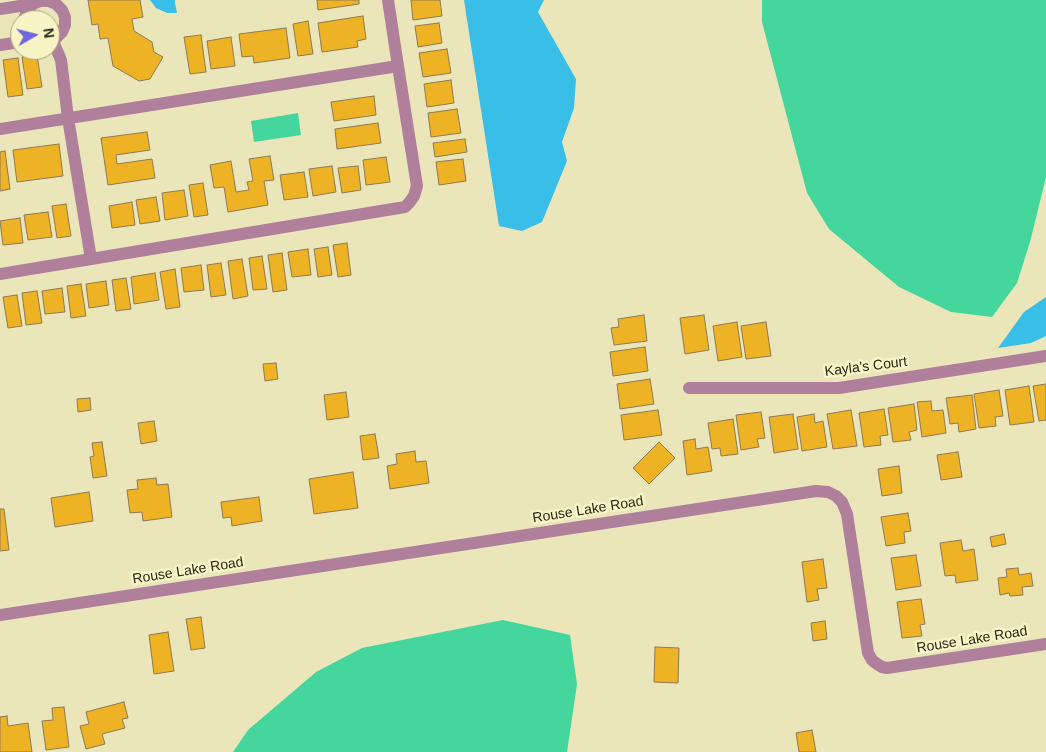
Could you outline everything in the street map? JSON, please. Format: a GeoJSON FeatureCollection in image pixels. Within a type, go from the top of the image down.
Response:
{"type":"FeatureCollection","features":[{"type":"Feature","properties":{"kind":"street"},"geometry":{"type":"LineString","coordinates":[[0,9],[32,4],[40,0],[49,0],[62,10],[65,18],[65,25],[60,34]]}},
{"type":"Feature","properties":{"kind":"street"},"geometry":{"type":"LineString","coordinates":[[0,274],[405,207],[414,196],[417,186],[388,0]]}},
{"type":"Feature","properties":{"kind":"street"},"geometry":{"type":"LineString","coordinates":[[27,10],[32,4]]}},
{"type":"Feature","properties":{"kind":"street"},"geometry":{"type":"LineString","coordinates":[[60,58],[91,260]]}},
{"type":"Feature","properties":{"kind":"street"},"geometry":{"type":"LineString","coordinates":[[0,129],[398,66]]}},
{"type":"Feature","properties":{"kind":"street","name":"Kayla's Court"},"geometry":{"type":"LineString","coordinates":[[689,388],[839,388],[1046,356]]}},
{"type":"Feature","properties":{"kind":"street","name":"Rouse Lake Road"},"geometry":{"type":"LineString","coordinates":[[0,615],[816,491],[828,492],[842,502],[846,514],[868,653],[877,664],[888,668],[1046,644]]}},
{"type":"Feature","properties":{"kind":"green space"},"geometry":{"type":"Polygon","coordinates":[[[762,0],[1046,0],[1046,177],[1030,242],[1017,283],[992,317],[951,312],[899,287],[829,229],[807,193],[762,22],[762,0]]]}},
{"type":"Feature","properties":{"kind":"green space"},"geometry":{"type":"Polygon","coordinates":[[[298,113],[301,135],[254,142],[251,121],[298,113]]]}},
{"type":"Feature","properties":{"kind":"green space"},"geometry":{"type":"Polygon","coordinates":[[[503,620],[570,635],[577,684],[567,752],[233,752],[248,730],[316,672],[362,648],[503,620]]]}},
{"type":"Feature","properties":{"kind":"water"},"geometry":{"type":"Polygon","coordinates":[[[150,0],[175,0],[177,13],[167,13],[156,8],[150,0]]]}},
{"type":"Feature","properties":{"kind":"water"},"geometry":{"type":"Polygon","coordinates":[[[464,0],[544,0],[538,12],[576,79],[574,108],[562,142],[567,161],[542,222],[522,231],[499,226],[464,0]]]}},
{"type":"Feature","properties":{"kind":"water"},"geometry":{"type":"Polygon","coordinates":[[[1046,297],[1046,336],[1031,343],[998,348],[1024,312],[1046,297]]]}},
{"type":"Feature","properties":{"kind":"building"},"geometry":{"type":"Polygon","coordinates":[[[88,0],[140,0],[143,17],[132,19],[134,31],[152,42],[154,52],[163,57],[150,79],[139,81],[113,66],[108,38],[100,39],[98,24],[92,25],[88,0]]]}},
{"type":"Feature","properties":{"kind":"building"},"geometry":{"type":"Polygon","coordinates":[[[317,0],[359,0],[359,4],[318,10],[317,0]]]}},
{"type":"Feature","properties":{"kind":"building"},"geometry":{"type":"Polygon","coordinates":[[[411,0],[440,0],[442,16],[413,20],[411,0]]]}},
{"type":"Feature","properties":{"kind":"building"},"geometry":{"type":"Polygon","coordinates":[[[363,16],[366,39],[357,41],[358,47],[322,52],[318,23],[363,16]]]}},
{"type":"Feature","properties":{"kind":"building"},"geometry":{"type":"Polygon","coordinates":[[[308,21],[313,54],[298,56],[293,24],[308,21]]]}},
{"type":"Feature","properties":{"kind":"building"},"geometry":{"type":"Polygon","coordinates":[[[439,23],[442,43],[418,47],[415,26],[439,23]]]}},
{"type":"Feature","properties":{"kind":"building"},"geometry":{"type":"Polygon","coordinates":[[[286,28],[290,58],[254,63],[253,56],[242,57],[239,34],[286,28]]]}},
{"type":"Feature","properties":{"kind":"building"},"geometry":{"type":"Polygon","coordinates":[[[201,35],[206,72],[190,74],[184,37],[201,35]]]}},
{"type":"Feature","properties":{"kind":"building"},"geometry":{"type":"Polygon","coordinates":[[[231,37],[235,66],[211,69],[207,41],[231,37]]]}},
{"type":"Feature","properties":{"kind":"building"},"geometry":{"type":"Polygon","coordinates":[[[447,49],[451,73],[423,77],[419,53],[447,49]]]}},
{"type":"Feature","properties":{"kind":"building"},"geometry":{"type":"Polygon","coordinates":[[[3,60],[18,60],[23,95],[8,97],[3,60]]]}},
{"type":"Feature","properties":{"kind":"building"},"geometry":{"type":"Polygon","coordinates":[[[22,60],[38,60],[42,87],[27,89],[22,60]]]}},
{"type":"Feature","properties":{"kind":"building"},"geometry":{"type":"Polygon","coordinates":[[[451,80],[454,103],[427,107],[424,84],[451,80]]]}},
{"type":"Feature","properties":{"kind":"building"},"geometry":{"type":"Polygon","coordinates":[[[374,96],[376,115],[334,121],[331,102],[374,96]]]}},
{"type":"Feature","properties":{"kind":"building"},"geometry":{"type":"Polygon","coordinates":[[[457,109],[461,133],[431,137],[428,113],[457,109]]]}},
{"type":"Feature","properties":{"kind":"building"},"geometry":{"type":"Polygon","coordinates":[[[378,123],[381,143],[337,149],[335,129],[378,123]]]}},
{"type":"Feature","properties":{"kind":"building"},"geometry":{"type":"Polygon","coordinates":[[[147,132],[150,150],[116,155],[117,164],[152,159],[155,178],[108,185],[101,138],[147,132]]]}},
{"type":"Feature","properties":{"kind":"building"},"geometry":{"type":"Polygon","coordinates":[[[465,139],[467,152],[435,157],[433,143],[465,139]]]}},
{"type":"Feature","properties":{"kind":"building"},"geometry":{"type":"Polygon","coordinates":[[[59,144],[63,176],[17,182],[13,150],[59,144]]]}},
{"type":"Feature","properties":{"kind":"building"},"geometry":{"type":"Polygon","coordinates":[[[5,151],[10,189],[0,191],[0,152],[5,151]]]}},
{"type":"Feature","properties":{"kind":"building"},"geometry":{"type":"Polygon","coordinates":[[[270,156],[274,180],[264,181],[268,205],[228,212],[224,187],[214,188],[210,165],[231,161],[236,192],[249,190],[247,182],[253,181],[249,159],[270,156]]]}},
{"type":"Feature","properties":{"kind":"building"},"geometry":{"type":"Polygon","coordinates":[[[386,157],[390,182],[366,185],[363,160],[386,157]]]}},
{"type":"Feature","properties":{"kind":"building"},"geometry":{"type":"Polygon","coordinates":[[[463,159],[466,181],[439,185],[436,162],[463,159]]]}},
{"type":"Feature","properties":{"kind":"building"},"geometry":{"type":"Polygon","coordinates":[[[332,166],[336,192],[313,196],[309,169],[332,166]]]}},
{"type":"Feature","properties":{"kind":"building"},"geometry":{"type":"Polygon","coordinates":[[[358,166],[361,190],[342,193],[338,168],[358,166]]]}},
{"type":"Feature","properties":{"kind":"building"},"geometry":{"type":"Polygon","coordinates":[[[304,172],[308,197],[284,200],[280,175],[304,172]]]}},
{"type":"Feature","properties":{"kind":"building"},"geometry":{"type":"Polygon","coordinates":[[[203,183],[208,215],[194,217],[189,185],[203,183]]]}},
{"type":"Feature","properties":{"kind":"building"},"geometry":{"type":"Polygon","coordinates":[[[184,190],[188,216],[165,220],[162,193],[184,190]]]}},
{"type":"Feature","properties":{"kind":"building"},"geometry":{"type":"Polygon","coordinates":[[[156,197],[160,221],[140,224],[136,200],[156,197]]]}},
{"type":"Feature","properties":{"kind":"building"},"geometry":{"type":"Polygon","coordinates":[[[132,202],[135,225],[112,228],[109,206],[132,202]]]}},
{"type":"Feature","properties":{"kind":"building"},"geometry":{"type":"Polygon","coordinates":[[[66,204],[71,236],[57,238],[52,206],[66,204]]]}},
{"type":"Feature","properties":{"kind":"building"},"geometry":{"type":"Polygon","coordinates":[[[48,212],[52,237],[28,240],[24,215],[48,212]]]}},
{"type":"Feature","properties":{"kind":"building"},"geometry":{"type":"Polygon","coordinates":[[[20,218],[23,243],[3,245],[0,221],[20,218]]]}},
{"type":"Feature","properties":{"kind":"building"},"geometry":{"type":"Polygon","coordinates":[[[347,243],[351,275],[338,277],[333,245],[347,243]]]}},
{"type":"Feature","properties":{"kind":"building"},"geometry":{"type":"Polygon","coordinates":[[[328,247],[332,275],[318,277],[314,249],[328,247]]]}},
{"type":"Feature","properties":{"kind":"building"},"geometry":{"type":"Polygon","coordinates":[[[308,249],[311,275],[292,277],[288,252],[308,249]]]}},
{"type":"Feature","properties":{"kind":"building"},"geometry":{"type":"Polygon","coordinates":[[[282,253],[287,290],[273,292],[268,255],[282,253]]]}},
{"type":"Feature","properties":{"kind":"building"},"geometry":{"type":"Polygon","coordinates":[[[262,256],[267,289],[253,290],[249,258],[262,256]]]}},
{"type":"Feature","properties":{"kind":"building"},"geometry":{"type":"Polygon","coordinates":[[[242,259],[248,296],[233,299],[228,261],[242,259]]]}},
{"type":"Feature","properties":{"kind":"building"},"geometry":{"type":"Polygon","coordinates":[[[221,263],[226,295],[211,297],[207,265],[221,263]]]}},
{"type":"Feature","properties":{"kind":"building"},"geometry":{"type":"Polygon","coordinates":[[[201,265],[204,290],[184,292],[181,268],[201,265]]]}},
{"type":"Feature","properties":{"kind":"building"},"geometry":{"type":"Polygon","coordinates":[[[175,269],[180,307],[166,309],[160,272],[175,269]]]}},
{"type":"Feature","properties":{"kind":"building"},"geometry":{"type":"Polygon","coordinates":[[[155,273],[159,300],[134,304],[131,277],[155,273]]]}},
{"type":"Feature","properties":{"kind":"building"},"geometry":{"type":"Polygon","coordinates":[[[126,278],[131,309],[116,311],[112,280],[126,278]]]}},
{"type":"Feature","properties":{"kind":"building"},"geometry":{"type":"Polygon","coordinates":[[[106,281],[109,305],[89,308],[86,284],[106,281]]]}},
{"type":"Feature","properties":{"kind":"building"},"geometry":{"type":"Polygon","coordinates":[[[81,284],[86,316],[71,318],[67,286],[81,284]]]}},
{"type":"Feature","properties":{"kind":"building"},"geometry":{"type":"Polygon","coordinates":[[[62,288],[65,312],[45,314],[42,291],[62,288]]]}},
{"type":"Feature","properties":{"kind":"building"},"geometry":{"type":"Polygon","coordinates":[[[37,291],[42,323],[26,325],[22,293],[37,291]]]}},
{"type":"Feature","properties":{"kind":"building"},"geometry":{"type":"Polygon","coordinates":[[[17,295],[22,326],[8,328],[3,297],[17,295]]]}},
{"type":"Feature","properties":{"kind":"building"},"geometry":{"type":"Polygon","coordinates":[[[644,315],[647,341],[614,345],[611,328],[619,327],[618,319],[644,315]]]}},
{"type":"Feature","properties":{"kind":"building"},"geometry":{"type":"Polygon","coordinates":[[[704,315],[709,350],[685,354],[680,318],[704,315]]]}},
{"type":"Feature","properties":{"kind":"building"},"geometry":{"type":"Polygon","coordinates":[[[737,322],[742,357],[718,361],[713,326],[737,322]]]}},
{"type":"Feature","properties":{"kind":"building"},"geometry":{"type":"Polygon","coordinates":[[[766,322],[771,356],[746,359],[741,326],[766,322]]]}},
{"type":"Feature","properties":{"kind":"building"},"geometry":{"type":"Polygon","coordinates":[[[645,347],[648,371],[613,376],[610,352],[645,347]]]}},
{"type":"Feature","properties":{"kind":"building"},"geometry":{"type":"Polygon","coordinates":[[[276,363],[278,379],[265,381],[263,364],[276,363]]]}},
{"type":"Feature","properties":{"kind":"building"},"geometry":{"type":"Polygon","coordinates":[[[650,379],[654,404],[620,409],[617,384],[650,379]]]}},
{"type":"Feature","properties":{"kind":"building"},"geometry":{"type":"Polygon","coordinates":[[[1046,384],[1046,420],[1039,421],[1033,386],[1046,384]]]}},
{"type":"Feature","properties":{"kind":"building"},"geometry":{"type":"Polygon","coordinates":[[[1029,386],[1034,422],[1010,425],[1005,390],[1029,386]]]}},
{"type":"Feature","properties":{"kind":"building"},"geometry":{"type":"Polygon","coordinates":[[[999,390],[1003,416],[995,417],[996,426],[979,428],[974,394],[999,390]]]}},
{"type":"Feature","properties":{"kind":"building"},"geometry":{"type":"Polygon","coordinates":[[[346,392],[349,417],[327,420],[324,395],[346,392]]]}},
{"type":"Feature","properties":{"kind":"building"},"geometry":{"type":"Polygon","coordinates":[[[972,395],[976,429],[959,432],[958,423],[950,424],[946,398],[972,395]]]}},
{"type":"Feature","properties":{"kind":"building"},"geometry":{"type":"Polygon","coordinates":[[[90,398],[91,410],[78,412],[77,399],[90,398]]]}},
{"type":"Feature","properties":{"kind":"building"},"geometry":{"type":"Polygon","coordinates":[[[931,401],[932,411],[943,410],[946,433],[922,437],[917,402],[931,401]]]}},
{"type":"Feature","properties":{"kind":"building"},"geometry":{"type":"Polygon","coordinates":[[[914,404],[917,430],[909,432],[911,440],[893,442],[888,408],[914,404]]]}},
{"type":"Feature","properties":{"kind":"building"},"geometry":{"type":"Polygon","coordinates":[[[884,409],[888,435],[880,436],[881,445],[864,447],[859,413],[884,409]]]}},
{"type":"Feature","properties":{"kind":"building"},"geometry":{"type":"Polygon","coordinates":[[[658,410],[662,435],[624,440],[621,415],[658,410]]]}},
{"type":"Feature","properties":{"kind":"building"},"geometry":{"type":"Polygon","coordinates":[[[851,410],[857,446],[833,449],[827,414],[851,410]]]}},
{"type":"Feature","properties":{"kind":"building"},"geometry":{"type":"Polygon","coordinates":[[[761,412],[765,438],[757,439],[759,447],[741,450],[736,415],[761,412]]]}},
{"type":"Feature","properties":{"kind":"building"},"geometry":{"type":"Polygon","coordinates":[[[793,414],[798,449],[774,453],[769,417],[793,414]]]}},
{"type":"Feature","properties":{"kind":"building"},"geometry":{"type":"Polygon","coordinates":[[[814,414],[815,423],[823,421],[827,447],[802,451],[797,417],[814,414]]]}},
{"type":"Feature","properties":{"kind":"building"},"geometry":{"type":"Polygon","coordinates":[[[733,419],[738,454],[721,456],[720,448],[712,449],[708,423],[733,419]]]}},
{"type":"Feature","properties":{"kind":"building"},"geometry":{"type":"Polygon","coordinates":[[[154,421],[157,441],[141,444],[138,423],[154,421]]]}},
{"type":"Feature","properties":{"kind":"building"},"geometry":{"type":"Polygon","coordinates":[[[375,434],[379,458],[363,460],[360,436],[375,434]]]}},
{"type":"Feature","properties":{"kind":"building"},"geometry":{"type":"Polygon","coordinates":[[[695,439],[696,449],[708,447],[712,471],[687,475],[683,441],[695,439]]]}},
{"type":"Feature","properties":{"kind":"building"},"geometry":{"type":"Polygon","coordinates":[[[102,442],[107,476],[93,478],[90,457],[94,456],[92,443],[102,442]]]}},
{"type":"Feature","properties":{"kind":"building"},"geometry":{"type":"Polygon","coordinates":[[[659,442],[675,458],[649,484],[633,468],[659,442]]]}},
{"type":"Feature","properties":{"kind":"building"},"geometry":{"type":"Polygon","coordinates":[[[415,451],[416,462],[426,461],[429,483],[390,489],[387,466],[397,464],[396,454],[415,451]]]}},
{"type":"Feature","properties":{"kind":"building"},"geometry":{"type":"Polygon","coordinates":[[[958,452],[962,477],[941,480],[937,455],[958,452]]]}},
{"type":"Feature","properties":{"kind":"building"},"geometry":{"type":"Polygon","coordinates":[[[899,466],[902,493],[882,496],[878,469],[899,466]]]}},
{"type":"Feature","properties":{"kind":"building"},"geometry":{"type":"Polygon","coordinates":[[[353,472],[358,508],[314,514],[309,479],[353,472]]]}},
{"type":"Feature","properties":{"kind":"building"},"geometry":{"type":"Polygon","coordinates":[[[156,478],[157,485],[168,484],[172,517],[143,521],[142,512],[130,513],[127,490],[138,489],[137,480],[156,478]]]}},
{"type":"Feature","properties":{"kind":"building"},"geometry":{"type":"Polygon","coordinates":[[[89,492],[93,521],[55,527],[51,498],[89,492]]]}},
{"type":"Feature","properties":{"kind":"building"},"geometry":{"type":"Polygon","coordinates":[[[259,497],[262,521],[232,526],[231,517],[223,518],[221,502],[259,497]]]}},
{"type":"Feature","properties":{"kind":"building"},"geometry":{"type":"Polygon","coordinates":[[[0,509],[4,509],[9,550],[0,551],[0,509]]]}},
{"type":"Feature","properties":{"kind":"building"},"geometry":{"type":"Polygon","coordinates":[[[908,513],[911,531],[904,532],[905,543],[886,546],[881,517],[908,513]]]}},
{"type":"Feature","properties":{"kind":"building"},"geometry":{"type":"Polygon","coordinates":[[[1004,534],[1006,544],[992,547],[990,537],[1004,534]]]}},
{"type":"Feature","properties":{"kind":"building"},"geometry":{"type":"Polygon","coordinates":[[[961,540],[963,551],[974,549],[978,580],[956,583],[955,575],[945,576],[940,543],[961,540]]]}},
{"type":"Feature","properties":{"kind":"building"},"geometry":{"type":"Polygon","coordinates":[[[916,555],[921,586],[896,590],[891,558],[916,555]]]}},
{"type":"Feature","properties":{"kind":"building"},"geometry":{"type":"Polygon","coordinates":[[[823,559],[827,588],[817,589],[819,600],[807,602],[802,562],[823,559]]]}},
{"type":"Feature","properties":{"kind":"building"},"geometry":{"type":"Polygon","coordinates":[[[1018,568],[1019,575],[1031,573],[1033,586],[1022,587],[1023,595],[1010,596],[1009,593],[1000,595],[998,578],[1007,577],[1006,569],[1018,568]]]}},
{"type":"Feature","properties":{"kind":"building"},"geometry":{"type":"Polygon","coordinates":[[[921,599],[925,624],[920,625],[922,636],[902,638],[897,602],[921,599]]]}},
{"type":"Feature","properties":{"kind":"building"},"geometry":{"type":"Polygon","coordinates":[[[201,617],[205,648],[191,650],[186,619],[201,617]]]}},
{"type":"Feature","properties":{"kind":"building"},"geometry":{"type":"Polygon","coordinates":[[[825,621],[827,639],[813,641],[811,623],[825,621]]]}},
{"type":"Feature","properties":{"kind":"building"},"geometry":{"type":"Polygon","coordinates":[[[168,632],[174,671],[154,674],[149,635],[168,632]]]}},
{"type":"Feature","properties":{"kind":"building"},"geometry":{"type":"Polygon","coordinates":[[[655,647],[679,648],[678,683],[654,682],[655,647]]]}},
{"type":"Feature","properties":{"kind":"building"},"geometry":{"type":"Polygon","coordinates":[[[124,702],[128,718],[122,719],[125,728],[102,734],[105,744],[86,749],[80,726],[89,724],[86,712],[124,702]]]}},
{"type":"Feature","properties":{"kind":"building"},"geometry":{"type":"Polygon","coordinates":[[[64,707],[69,747],[46,750],[42,721],[53,720],[52,708],[64,707]]]}},
{"type":"Feature","properties":{"kind":"building"},"geometry":{"type":"Polygon","coordinates":[[[7,716],[8,726],[28,723],[32,752],[0,752],[0,717],[7,716]]]}},
{"type":"Feature","properties":{"kind":"building"},"geometry":{"type":"Polygon","coordinates":[[[812,730],[816,752],[799,752],[796,733],[812,730]]]}}]}
